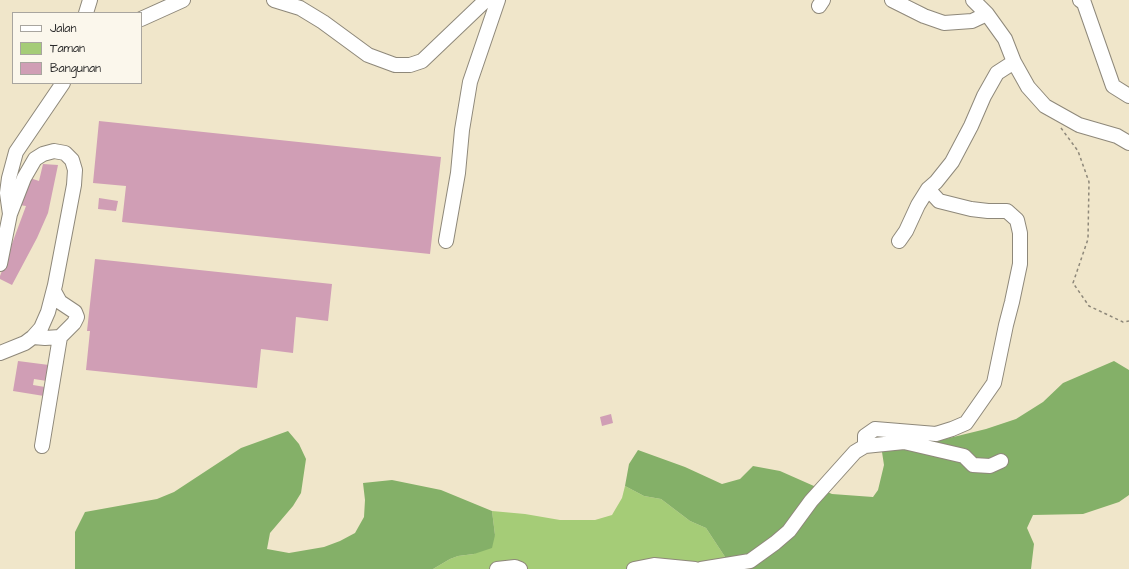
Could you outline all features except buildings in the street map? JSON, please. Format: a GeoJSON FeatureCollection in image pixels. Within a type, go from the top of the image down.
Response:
{"type":"FeatureCollection","features":[{"type":"Feature","properties":{"kind":"street"},"geometry":{"type":"LineString","coordinates":[[86,12],[90,0]]}},
{"type":"Feature","properties":{"kind":"street"},"geometry":{"type":"LineString","coordinates":[[142,19],[183,0]]}},
{"type":"Feature","properties":{"kind":"street"},"geometry":{"type":"LineString","coordinates":[[274,0],[300,8],[324,22],[368,55],[395,65],[410,65],[422,62],[486,0]]}},
{"type":"Feature","properties":{"kind":"street"},"geometry":{"type":"LineString","coordinates":[[446,241],[458,173],[462,130],[470,82],[498,0]]}},
{"type":"Feature","properties":{"kind":"street"},"geometry":{"type":"LineString","coordinates":[[892,0],[924,16],[944,23],[972,21],[987,14]]}},
{"type":"Feature","properties":{"kind":"street"},"geometry":{"type":"LineString","coordinates":[[973,0],[987,14],[1005,39],[1014,62],[1028,87],[1044,106],[1079,125],[1117,136],[1129,143]]}},
{"type":"Feature","properties":{"kind":"street"},"geometry":{"type":"LineString","coordinates":[[1080,0],[1084,4],[1113,86],[1129,96]]}},
{"type":"Feature","properties":{"kind":"street"},"geometry":{"type":"LineString","coordinates":[[899,241],[906,231],[928,189],[936,182],[952,162],[971,126],[984,96],[997,73],[1014,62]]}},
{"type":"Feature","properties":{"kind":"street"},"geometry":{"type":"LineString","coordinates":[[10,214],[6,193],[16,152],[62,84]]}},
{"type":"Feature","properties":{"kind":"street"},"geometry":{"type":"LineString","coordinates":[[0,264],[10,214],[24,178],[35,159],[43,154],[54,151],[65,153],[72,160],[75,170],[74,185],[54,291],[48,312],[41,328],[33,337],[25,343],[0,353]]}},
{"type":"Feature","properties":{"kind":"street"},"geometry":{"type":"LineString","coordinates":[[865,446],[865,436],[875,429],[936,434],[966,423],[994,383],[1020,264],[1020,233],[1017,220],[1007,211],[971,209],[939,201],[928,189]]}},
{"type":"Feature","properties":{"kind":"street"},"geometry":{"type":"LineString","coordinates":[[42,446],[60,337],[74,323],[77,317],[75,312],[60,302],[54,291]]}},
{"type":"Feature","properties":{"kind":"street"},"geometry":{"type":"LineString","coordinates":[[33,337],[60,337]]}},
{"type":"Feature","properties":{"kind":"street"},"geometry":{"type":"LineString","coordinates":[[702,569],[750,561],[775,543],[789,531],[811,501],[855,452],[865,446],[904,442],[964,456],[973,465],[990,466],[1001,461]]}},
{"type":"Feature","properties":{"kind":"street"},"geometry":{"type":"LineString","coordinates":[[634,569],[654,565],[695,569]]}},
{"type":"Feature","properties":{"kind":"street"},"geometry":{"type":"LineString","coordinates":[[497,569],[515,567],[520,569]]}},
{"type":"Feature","properties":{"kind":"path"},"geometry":{"type":"LineString","coordinates":[[1059,125],[1078,151],[1089,182],[1088,239],[1073,283],[1089,306],[1123,322],[1129,321]]}},
{"type":"Feature","properties":{"kind":"green space"},"geometry":{"type":"Polygon","coordinates":[[[1114,361],[1129,370],[1129,495],[1119,502],[1083,514],[1033,515],[1027,528],[1034,544],[1031,569],[733,569],[706,528],[690,521],[661,499],[644,496],[625,486],[629,464],[638,450],[685,467],[722,484],[740,479],[753,466],[780,471],[832,494],[873,497],[878,490],[884,465],[880,439],[883,435],[908,439],[941,440],[986,429],[1016,419],[1043,402],[1063,383],[1114,361]]]}},
{"type":"Feature","properties":{"kind":"green space"},"geometry":{"type":"Polygon","coordinates":[[[288,431],[299,444],[306,459],[301,493],[293,506],[270,533],[267,549],[289,553],[324,547],[355,533],[364,517],[365,500],[363,483],[392,480],[441,490],[492,511],[495,535],[492,548],[474,554],[458,556],[433,569],[75,569],[75,532],[85,512],[157,499],[174,492],[241,448],[288,431]]]}},
{"type":"Feature","properties":{"kind":"green space"},"geometry":{"type":"Polygon","coordinates":[[[625,486],[644,496],[661,499],[690,521],[706,528],[733,569],[433,569],[458,556],[474,554],[495,535],[492,511],[525,514],[560,520],[595,520],[612,515],[622,498],[625,486]]]}}]}
